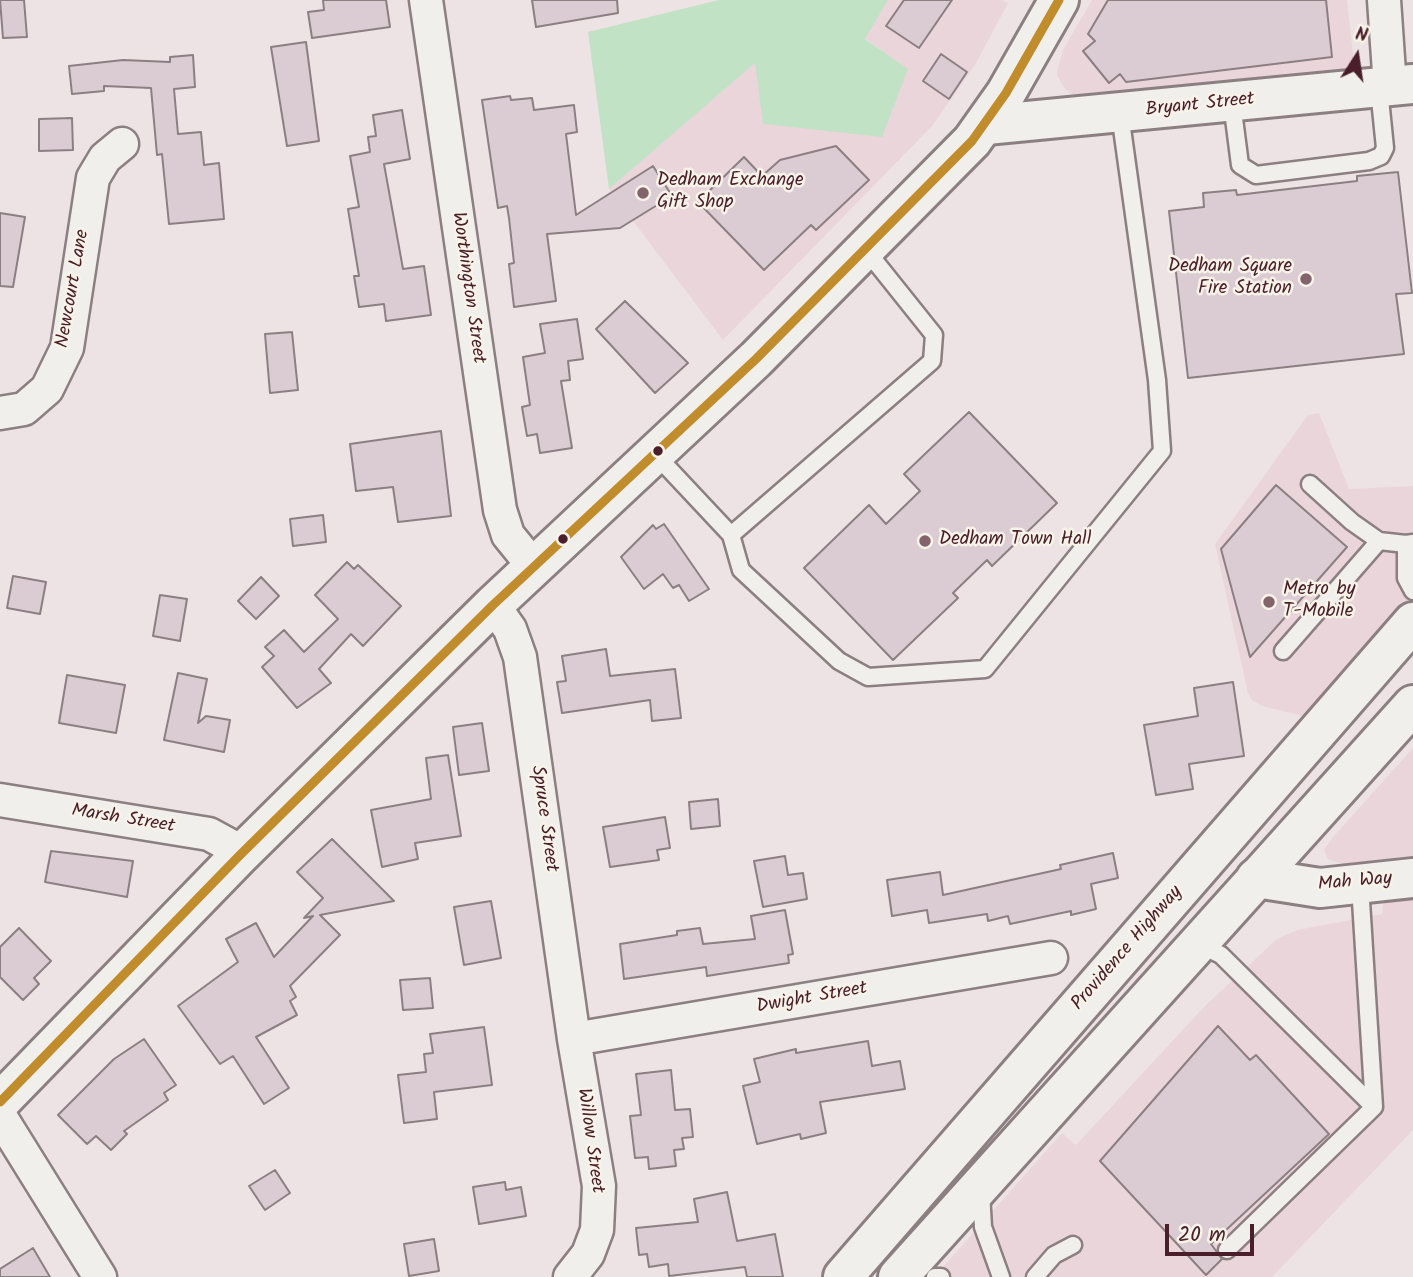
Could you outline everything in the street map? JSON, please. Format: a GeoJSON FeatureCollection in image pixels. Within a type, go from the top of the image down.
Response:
{"type":"FeatureCollection","features":[{"type":"Feature","properties":{"kind":"main road"},"geometry":{"type":"LineString","coordinates":[[0,1102],[239,856],[493,605],[655,454],[866,250],[986,125],[1059,0]]}},
{"type":"Feature","properties":{"kind":"main road","name":"Bryant Street"},"geometry":{"type":"LineString","coordinates":[[986,125],[1394,87]]}},
{"type":"Feature","properties":{"kind":"main road","name":"Providence Highway"},"geometry":{"type":"LineString","coordinates":[[843,1277],[1413,622]]}},
{"type":"Feature","properties":{"kind":"main road"},"geometry":{"type":"LineString","coordinates":[[898,1277],[1256,878],[1405,724]]}},
{"type":"Feature","properties":{"kind":"main road","name":"Mah Way"},"geometry":{"type":"LineString","coordinates":[[1256,878],[1320,888],[1413,878]]}},
{"type":"Feature","properties":{"kind":"street","name":"Worthington Street"},"geometry":{"type":"LineString","coordinates":[[426,0],[500,510],[508,535],[534,567]]}},
{"type":"Feature","properties":{"kind":"street"},"geometry":{"type":"LineString","coordinates":[[1384,0],[1394,87]]}},
{"type":"Feature","properties":{"kind":"street","name":"Newcourt Lane"},"geometry":{"type":"LineString","coordinates":[[0,413],[24,409],[47,389],[66,348],[93,178],[105,158],[122,144]]}},
{"type":"Feature","properties":{"kind":"street","name":"Spruce Street"},"geometry":{"type":"LineString","coordinates":[[493,605],[510,629],[520,657],[574,1039]]}},
{"type":"Feature","properties":{"kind":"street","name":"Marsh Street"},"geometry":{"type":"LineString","coordinates":[[0,800],[209,834],[231,846],[239,856]]}},
{"type":"Feature","properties":{"kind":"street","name":"Dwight Street"},"geometry":{"type":"LineString","coordinates":[[574,1039],[1051,958]]}},
{"type":"Feature","properties":{"kind":"street","name":"Willow Street"},"geometry":{"type":"LineString","coordinates":[[570,1277],[588,1254],[597,1230],[599,1186],[574,1039]]}},
{"type":"Feature","properties":{"kind":"street"},"geometry":{"type":"LineString","coordinates":[[0,1116],[100,1277]]}},
{"type":"Feature","properties":{"kind":"lane"},"geometry":{"type":"LineString","coordinates":[[1232,103],[1240,164],[1256,175],[1369,161],[1381,156],[1385,148],[1394,87]]}},
{"type":"Feature","properties":{"kind":"lane"},"geometry":{"type":"LineString","coordinates":[[655,454],[731,535],[741,570],[839,661],[868,677],[985,669],[1163,451],[1157,380],[1121,114]]}},
{"type":"Feature","properties":{"kind":"lane"},"geometry":{"type":"LineString","coordinates":[[731,535],[932,361],[934,335],[866,250]]}},
{"type":"Feature","properties":{"kind":"lane"},"geometry":{"type":"LineString","coordinates":[[1310,484],[1352,522],[1378,541],[1409,544],[1406,578],[1413,591]]}},
{"type":"Feature","properties":{"kind":"lane"},"geometry":{"type":"LineString","coordinates":[[1283,651],[1378,541]]}},
{"type":"Feature","properties":{"kind":"lane"},"geometry":{"type":"LineString","coordinates":[[1227,1250],[1374,1107],[1360,885]]}},
{"type":"Feature","properties":{"kind":"lane"},"geometry":{"type":"LineString","coordinates":[[1199,944],[1221,955],[1374,1107]]}},
{"type":"Feature","properties":{"kind":"lane"},"geometry":{"type":"LineString","coordinates":[[981,1184],[983,1227],[1001,1277]]}},
{"type":"Feature","properties":{"kind":"lane"},"geometry":{"type":"LineString","coordinates":[[1035,1277],[1063,1247],[1073,1245]]}},
{"type":"Feature","properties":{"kind":"lane"},"geometry":{"type":"LineString","coordinates":[[935,1277],[941,1277]]}},
{"type":"Feature","properties":{"kind":"shaded area"},"geometry":{"type":"Polygon","coordinates":[[[885,0],[1002,0],[1008,3],[975,65],[932,126],[723,340],[609,189],[755,62],[908,70],[862,36],[885,0]]]}},
{"type":"Feature","properties":{"kind":"shaded area"},"geometry":{"type":"Polygon","coordinates":[[[1092,0],[1347,0],[1355,72],[1078,98],[1065,89],[1057,75],[1058,67],[1064,48],[1092,0]]]}},
{"type":"Feature","properties":{"kind":"shaded area"},"geometry":{"type":"Polygon","coordinates":[[[1319,413],[1349,489],[1413,486],[1413,595],[1303,716],[1262,706],[1252,700],[1248,693],[1215,544],[1308,415],[1319,413]]]}},
{"type":"Feature","properties":{"kind":"shaded area"},"geometry":{"type":"Polygon","coordinates":[[[1413,748],[1413,858],[1348,866],[1328,859],[1324,850],[1333,837],[1413,748]]]}},
{"type":"Feature","properties":{"kind":"shaded area"},"geometry":{"type":"Polygon","coordinates":[[[1413,896],[1413,1130],[1272,1277],[934,1277],[1062,1133],[1076,1145],[1205,1006],[1277,939],[1297,930],[1382,914],[1384,899],[1413,896]]]}},
{"type":"Feature","properties":{"kind":"green space"},"geometry":{"type":"Polygon","coordinates":[[[719,0],[888,0],[865,39],[908,69],[882,137],[763,124],[755,63],[609,189],[588,32],[719,0]]]}},
{"type":"Feature","properties":{"kind":"building"},"geometry":{"type":"Polygon","coordinates":[[[0,0],[24,0],[27,37],[3,38],[0,0]]]}},
{"type":"Feature","properties":{"kind":"building"},"geometry":{"type":"Polygon","coordinates":[[[323,0],[386,0],[390,27],[312,38],[308,12],[324,10],[323,0]]]}},
{"type":"Feature","properties":{"kind":"building"},"geometry":{"type":"Polygon","coordinates":[[[532,0],[617,0],[618,13],[536,27],[532,0]]]}},
{"type":"Feature","properties":{"kind":"building"},"geometry":{"type":"Polygon","coordinates":[[[904,0],[952,0],[919,48],[886,26],[904,0]]]}},
{"type":"Feature","properties":{"kind":"building"},"geometry":{"type":"Polygon","coordinates":[[[1108,0],[1326,0],[1332,57],[1126,82],[1120,74],[1109,83],[1083,51],[1095,41],[1088,34],[1108,0]]]}},
{"type":"Feature","properties":{"kind":"building"},"geometry":{"type":"Polygon","coordinates":[[[306,42],[319,141],[287,146],[271,47],[306,42]]]}},
{"type":"Feature","properties":{"kind":"building"},"geometry":{"type":"Polygon","coordinates":[[[941,54],[967,72],[949,99],[923,81],[941,54]]]}},
{"type":"Feature","properties":{"kind":"building"},"geometry":{"type":"Polygon","coordinates":[[[193,55],[195,87],[174,89],[178,134],[201,132],[204,165],[219,163],[224,219],[169,224],[162,154],[157,155],[151,88],[104,86],[104,91],[72,94],[69,66],[123,60],[170,62],[170,57],[193,55]]]}},
{"type":"Feature","properties":{"kind":"building"},"geometry":{"type":"Polygon","coordinates":[[[510,96],[511,100],[532,98],[534,110],[574,105],[577,132],[566,134],[576,215],[653,166],[672,196],[620,228],[547,234],[556,301],[514,307],[509,264],[514,263],[509,218],[507,206],[498,208],[482,100],[510,96]]]}},
{"type":"Feature","properties":{"kind":"building"},"geometry":{"type":"Polygon","coordinates":[[[402,110],[410,159],[384,164],[403,269],[424,266],[431,315],[386,321],[384,304],[359,307],[354,276],[359,276],[348,209],[359,207],[350,156],[370,152],[368,137],[376,136],[373,115],[402,110]]]}},
{"type":"Feature","properties":{"kind":"building"},"geometry":{"type":"Polygon","coordinates":[[[72,118],[73,150],[39,151],[39,119],[72,118]]]}},
{"type":"Feature","properties":{"kind":"building"},"geometry":{"type":"Polygon","coordinates":[[[836,146],[869,180],[816,230],[811,225],[764,270],[698,202],[744,157],[762,176],[780,160],[836,146]]]}},
{"type":"Feature","properties":{"kind":"building"},"geometry":{"type":"Polygon","coordinates":[[[1398,172],[1412,293],[1396,294],[1404,354],[1188,378],[1169,211],[1204,207],[1203,193],[1236,190],[1237,195],[1357,181],[1357,176],[1398,172]]]}},
{"type":"Feature","properties":{"kind":"building"},"geometry":{"type":"Polygon","coordinates":[[[0,213],[25,217],[13,287],[0,286],[0,213]]]}},
{"type":"Feature","properties":{"kind":"building"},"geometry":{"type":"Polygon","coordinates":[[[625,301],[688,363],[655,393],[596,329],[625,301]]]}},
{"type":"Feature","properties":{"kind":"building"},"geometry":{"type":"Polygon","coordinates":[[[577,319],[583,359],[568,361],[570,380],[561,381],[572,448],[540,453],[537,434],[527,436],[522,407],[530,405],[523,357],[545,353],[540,324],[577,319]]]}},
{"type":"Feature","properties":{"kind":"building"},"geometry":{"type":"Polygon","coordinates":[[[292,332],[298,390],[270,393],[265,334],[292,332]]]}},
{"type":"Feature","properties":{"kind":"building","name":"Dedham Town Hall"},"geometry":{"type":"Polygon","coordinates":[[[969,412],[1057,503],[992,566],[987,560],[953,593],[958,598],[893,660],[804,568],[869,505],[886,524],[920,491],[904,474],[969,412]]]}},
{"type":"Feature","properties":{"kind":"building"},"geometry":{"type":"Polygon","coordinates":[[[441,431],[451,516],[398,522],[393,487],[356,491],[350,444],[441,431]]]}},
{"type":"Feature","properties":{"kind":"building"},"geometry":{"type":"Polygon","coordinates":[[[1276,485],[1347,547],[1250,657],[1221,549],[1276,485]]]}},
{"type":"Feature","properties":{"kind":"building"},"geometry":{"type":"Polygon","coordinates":[[[323,515],[326,542],[293,546],[290,519],[323,515]]]}},
{"type":"Feature","properties":{"kind":"building"},"geometry":{"type":"Polygon","coordinates":[[[664,524],[709,589],[689,601],[679,585],[673,588],[663,574],[644,589],[621,557],[653,525],[656,529],[664,524]]]}},
{"type":"Feature","properties":{"kind":"building"},"geometry":{"type":"Polygon","coordinates":[[[347,562],[354,569],[358,565],[401,606],[363,646],[351,634],[319,669],[331,683],[297,708],[262,667],[274,656],[265,647],[284,630],[304,652],[338,619],[315,595],[347,562]]]}},
{"type":"Feature","properties":{"kind":"building"},"geometry":{"type":"Polygon","coordinates":[[[13,576],[46,582],[40,614],[7,608],[13,576]]]}},
{"type":"Feature","properties":{"kind":"building"},"geometry":{"type":"Polygon","coordinates":[[[261,577],[279,596],[256,619],[238,601],[261,577]]]}},
{"type":"Feature","properties":{"kind":"building"},"geometry":{"type":"Polygon","coordinates":[[[160,595],[187,599],[180,641],[153,636],[160,595]]]}},
{"type":"Feature","properties":{"kind":"building"},"geometry":{"type":"Polygon","coordinates":[[[606,649],[610,676],[675,669],[681,718],[652,721],[650,700],[562,713],[557,682],[566,681],[562,656],[606,649]]]}},
{"type":"Feature","properties":{"kind":"building"},"geometry":{"type":"Polygon","coordinates":[[[178,673],[207,679],[198,723],[206,716],[230,720],[224,752],[164,740],[178,673]]]}},
{"type":"Feature","properties":{"kind":"building"},"geometry":{"type":"Polygon","coordinates":[[[67,675],[125,685],[116,733],[59,723],[67,675]]]}},
{"type":"Feature","properties":{"kind":"building"},"geometry":{"type":"Polygon","coordinates":[[[1233,682],[1244,756],[1189,764],[1193,789],[1156,795],[1144,725],[1198,716],[1194,688],[1233,682]]]}},
{"type":"Feature","properties":{"kind":"building"},"geometry":{"type":"Polygon","coordinates":[[[482,723],[489,771],[459,775],[453,727],[482,723]]]}},
{"type":"Feature","properties":{"kind":"building"},"geometry":{"type":"Polygon","coordinates":[[[448,755],[461,836],[415,843],[418,859],[382,867],[371,810],[431,799],[426,758],[448,755]]]}},
{"type":"Feature","properties":{"kind":"building"},"geometry":{"type":"Polygon","coordinates":[[[718,799],[720,826],[691,829],[689,802],[718,799]]]}},
{"type":"Feature","properties":{"kind":"building"},"geometry":{"type":"Polygon","coordinates":[[[665,817],[670,848],[657,850],[659,860],[610,867],[603,827],[665,817]]]}},
{"type":"Feature","properties":{"kind":"building"},"geometry":{"type":"Polygon","coordinates":[[[332,839],[394,901],[320,915],[340,935],[290,986],[296,997],[290,1001],[297,1015],[256,1037],[289,1088],[264,1104],[233,1056],[220,1064],[178,1006],[238,962],[226,939],[256,923],[274,957],[313,916],[304,918],[323,898],[297,872],[332,839]]]}},
{"type":"Feature","properties":{"kind":"building"},"geometry":{"type":"Polygon","coordinates":[[[51,851],[133,861],[127,897],[45,882],[51,851]]]}},
{"type":"Feature","properties":{"kind":"building"},"geometry":{"type":"Polygon","coordinates":[[[1113,853],[1118,878],[1091,884],[1096,909],[1071,915],[1071,911],[1010,924],[1008,916],[988,921],[987,914],[929,923],[927,910],[892,916],[887,880],[940,872],[943,895],[1061,869],[1060,865],[1113,853]]]}},
{"type":"Feature","properties":{"kind":"building"},"geometry":{"type":"Polygon","coordinates":[[[785,856],[788,875],[803,873],[807,899],[763,907],[754,861],[785,856]]]}},
{"type":"Feature","properties":{"kind":"building"},"geometry":{"type":"Polygon","coordinates":[[[491,901],[501,958],[464,965],[454,907],[491,901]]]}},
{"type":"Feature","properties":{"kind":"building"},"geometry":{"type":"Polygon","coordinates":[[[785,910],[793,954],[788,955],[789,963],[707,976],[706,967],[624,979],[620,944],[677,935],[677,931],[700,928],[703,944],[755,939],[751,916],[785,910]]]}},
{"type":"Feature","properties":{"kind":"building"},"geometry":{"type":"Polygon","coordinates":[[[19,928],[51,961],[34,978],[39,984],[23,1000],[0,977],[0,947],[19,928]]]}},
{"type":"Feature","properties":{"kind":"building"},"geometry":{"type":"Polygon","coordinates":[[[430,978],[433,1008],[403,1010],[400,980],[430,978]]]}},
{"type":"Feature","properties":{"kind":"building"},"geometry":{"type":"Polygon","coordinates":[[[1218,1026],[1250,1060],[1256,1055],[1329,1134],[1211,1244],[1222,1259],[1206,1275],[1100,1161],[1218,1026]]]}},
{"type":"Feature","properties":{"kind":"building"},"geometry":{"type":"Polygon","coordinates":[[[484,1027],[492,1085],[434,1092],[437,1119],[404,1123],[398,1075],[426,1072],[424,1054],[433,1053],[430,1034],[484,1027]]]}},
{"type":"Feature","properties":{"kind":"building"},"geometry":{"type":"Polygon","coordinates":[[[144,1039],[176,1085],[164,1093],[168,1100],[124,1131],[127,1134],[111,1150],[96,1136],[87,1144],[58,1115],[114,1059],[144,1039]]]}},
{"type":"Feature","properties":{"kind":"building"},"geometry":{"type":"Polygon","coordinates":[[[868,1041],[872,1066],[900,1061],[905,1089],[820,1102],[826,1133],[801,1139],[800,1134],[757,1144],[743,1086],[760,1082],[754,1059],[796,1049],[796,1053],[868,1041]]]}},
{"type":"Feature","properties":{"kind":"building"},"geometry":{"type":"Polygon","coordinates":[[[671,1070],[675,1110],[690,1109],[693,1137],[682,1138],[684,1149],[674,1150],[676,1166],[649,1169],[648,1157],[635,1158],[630,1116],[641,1115],[636,1074],[671,1070]]]}},
{"type":"Feature","properties":{"kind":"building"},"geometry":{"type":"Polygon","coordinates":[[[275,1170],[290,1193],[265,1210],[249,1186],[275,1170]]]}},
{"type":"Feature","properties":{"kind":"building"},"geometry":{"type":"Polygon","coordinates":[[[505,1182],[506,1190],[521,1187],[526,1216],[479,1224],[473,1187],[505,1182]]]}},
{"type":"Feature","properties":{"kind":"building"},"geometry":{"type":"Polygon","coordinates":[[[727,1192],[737,1241],[775,1234],[783,1277],[747,1277],[745,1267],[669,1276],[668,1264],[649,1267],[647,1254],[639,1255],[636,1228],[698,1222],[694,1199],[727,1192]]]}},
{"type":"Feature","properties":{"kind":"building"},"geometry":{"type":"Polygon","coordinates":[[[434,1239],[439,1271],[409,1276],[404,1244],[434,1239]]]}},
{"type":"Feature","properties":{"kind":"building"},"geometry":{"type":"Polygon","coordinates":[[[33,1248],[50,1277],[0,1277],[0,1269],[33,1248]]]}},
{"type":"Feature","properties":{"kind":"transit line"},"geometry":{"type":"LineString","coordinates":[[0,1102],[239,856],[493,605],[756,359],[972,141],[1006,93],[1059,0]]}},
{"type":"Feature","properties":{"kind":"place","name":"Dedham Exchange Gift Shop"},"geometry":{"type":"Point","coordinates":[643,193]}},
{"type":"Feature","properties":{"kind":"place","name":"Dedham Square Fire Station"},"geometry":{"type":"Point","coordinates":[1306,279]}},
{"type":"Feature","properties":{"kind":"place","name":"Dedham Town Hall"},"geometry":{"type":"Point","coordinates":[925,541]}},
{"type":"Feature","properties":{"kind":"place","name":"Metro by T-Mobile"},"geometry":{"type":"Point","coordinates":[1269,602]}}]}
